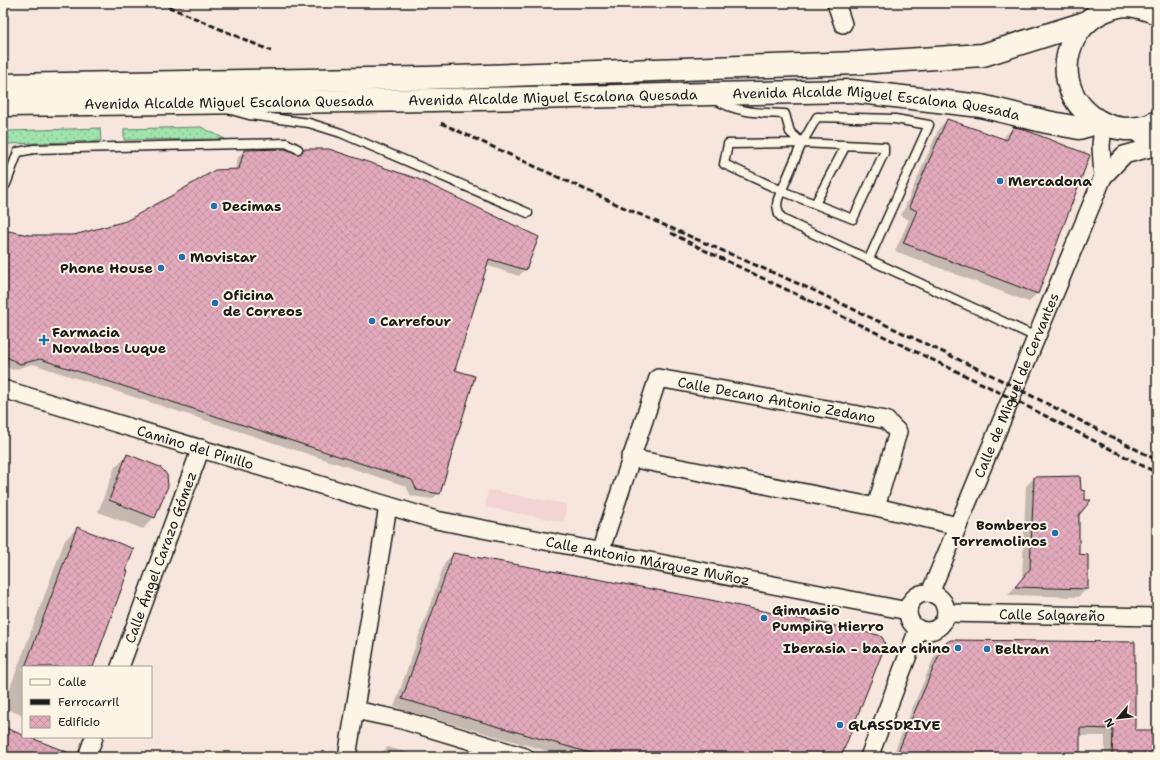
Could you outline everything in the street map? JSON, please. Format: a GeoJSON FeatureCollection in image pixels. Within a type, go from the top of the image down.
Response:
{"type":"FeatureCollection","features":[{"type":"Feature","properties":{"kind":"main road","name":"Avenida Alcalde Miguel Escalona Quesada"},"geometry":{"type":"LineString","coordinates":[[3,84],[425,78],[858,63],[983,55],[1110,8],[1126,5],[1142,7],[1157,12]]}},
{"type":"Feature","properties":{"kind":"main road"},"geometry":{"type":"LineString","coordinates":[[1094,14],[1073,38],[1067,57],[1067,76],[1073,95],[1084,111],[1101,123],[1118,128],[1134,129],[1157,122]]}},
{"type":"Feature","properties":{"kind":"main road","name":"Avenida Alcalde Miguel Escalona Quesada"},"geometry":{"type":"LineString","coordinates":[[6,107],[202,102],[433,100],[851,91],[981,106],[1046,122],[1079,128],[1101,123]]}},
{"type":"Feature","properties":{"kind":"main road"},"geometry":{"type":"LineString","coordinates":[[1134,129],[1157,145]]}},
{"type":"Feature","properties":{"kind":"street"},"geometry":{"type":"LineString","coordinates":[[836,3],[844,24]]}},
{"type":"Feature","properties":{"kind":"street"},"geometry":{"type":"LineString","coordinates":[[1152,3],[1157,12]]}},
{"type":"Feature","properties":{"kind":"street"},"geometry":{"type":"LineString","coordinates":[[1101,123],[1103,177]]}},
{"type":"Feature","properties":{"kind":"street"},"geometry":{"type":"LineString","coordinates":[[1103,177],[1124,155],[1134,129]]}},
{"type":"Feature","properties":{"kind":"street"},"geometry":{"type":"LineString","coordinates":[[1124,155],[1157,145]]}},
{"type":"Feature","properties":{"kind":"street","name":"Calle de Miguel de Cervantes"},"geometry":{"type":"LineString","coordinates":[[930,593],[1103,177]]}},
{"type":"Feature","properties":{"kind":"street","name":"Calle Decano Antonio Zedano"},"geometry":{"type":"LineString","coordinates":[[600,552],[630,458],[658,378],[886,420],[898,432],[876,507]]}},
{"type":"Feature","properties":{"kind":"street","name":"Camino del Pinillo"},"geometry":{"type":"LineString","coordinates":[[3,389],[388,506]]}},
{"type":"Feature","properties":{"kind":"street","name":"Calle Ángel Carazo Gómez"},"geometry":{"type":"LineString","coordinates":[[120,666],[201,448]]}},
{"type":"Feature","properties":{"kind":"street"},"geometry":{"type":"LineString","coordinates":[[630,458],[876,507],[958,526]]}},
{"type":"Feature","properties":{"kind":"street"},"geometry":{"type":"LineString","coordinates":[[347,757],[388,506]]}},
{"type":"Feature","properties":{"kind":"street","name":"Calle Antonio Márquez Muñoz"},"geometry":{"type":"LineString","coordinates":[[388,506],[436,520],[908,611]]}},
{"type":"Feature","properties":{"kind":"street"},"geometry":{"type":"LineString","coordinates":[[924,593],[930,593],[940,598],[944,602],[946,613],[942,625],[931,631],[924,631],[918,629],[911,622],[908,611],[909,605],[913,600],[924,593]]}},
{"type":"Feature","properties":{"kind":"street","name":"Calle Salgareño"},"geometry":{"type":"LineString","coordinates":[[946,613],[1157,617]]}},
{"type":"Feature","properties":{"kind":"street"},"geometry":{"type":"LineString","coordinates":[[869,757],[918,629]]}},
{"type":"Feature","properties":{"kind":"street"},"geometry":{"type":"LineString","coordinates":[[355,710],[402,720],[524,757]]}},
{"type":"Feature","properties":{"kind":"street"},"geometry":{"type":"LineString","coordinates":[[87,757],[94,738]]}},
{"type":"Feature","properties":{"kind":"lane"},"geometry":{"type":"LineString","coordinates":[[707,94],[722,104],[739,110],[785,114],[790,132],[802,143]]}},
{"type":"Feature","properties":{"kind":"lane"},"geometry":{"type":"LineString","coordinates":[[202,102],[249,115],[309,123],[341,133],[528,213]]}},
{"type":"Feature","properties":{"kind":"lane"},"geometry":{"type":"LineString","coordinates":[[869,259],[929,125],[895,118],[817,117],[802,143],[782,191],[777,205],[779,214],[786,220],[1036,338]]}},
{"type":"Feature","properties":{"kind":"lane"},"geometry":{"type":"LineString","coordinates":[[802,143],[884,148],[884,153],[853,219],[782,191],[724,164],[728,144],[802,143]]}},
{"type":"Feature","properties":{"kind":"lane"},"geometry":{"type":"LineString","coordinates":[[3,188],[6,184],[18,152],[34,150],[286,144],[298,149]]}},
{"type":"Feature","properties":{"kind":"lane"},"geometry":{"type":"LineString","coordinates":[[815,204],[846,145]]}},
{"type":"Feature","properties":{"kind":"shaded area"},"geometry":{"type":"Polygon","coordinates":[[[488,490],[567,504],[564,522],[485,507],[488,490]]]}},
{"type":"Feature","properties":{"kind":"green space"},"geometry":{"type":"Polygon","coordinates":[[[201,127],[225,139],[124,140],[124,129],[201,127]]]}},
{"type":"Feature","properties":{"kind":"green space"},"geometry":{"type":"Polygon","coordinates":[[[100,128],[101,141],[6,144],[3,154],[3,138],[9,131],[100,128]]]}},
{"type":"Feature","properties":{"kind":"building","name":"Mercadona"},"geometry":{"type":"Polygon","coordinates":[[[947,119],[1007,140],[1013,127],[1020,128],[1090,155],[1038,294],[903,243],[917,211],[909,207],[947,119]]]}},
{"type":"Feature","properties":{"kind":"building"},"geometry":{"type":"Polygon","coordinates":[[[286,149],[298,154],[301,153],[303,149],[329,149],[418,179],[539,237],[526,270],[489,259],[455,370],[475,376],[440,494],[417,490],[412,480],[40,359],[20,364],[3,355],[3,230],[29,235],[74,235],[126,221],[215,170],[239,169],[244,150],[286,149]]]}},
{"type":"Feature","properties":{"kind":"building"},"geometry":{"type":"Polygon","coordinates":[[[127,454],[160,467],[167,475],[168,486],[155,518],[109,500],[127,454]]]}},
{"type":"Feature","properties":{"kind":"building","name":"Bomberos Torremolinos"},"geometry":{"type":"Polygon","coordinates":[[[1080,476],[1081,490],[1085,491],[1085,500],[1091,500],[1079,515],[1079,554],[1088,555],[1088,589],[1015,587],[1030,569],[1034,477],[1080,476]]]}},
{"type":"Feature","properties":{"kind":"building"},"geometry":{"type":"Polygon","coordinates":[[[77,527],[134,549],[126,570],[128,571],[93,666],[25,666],[77,527]]]}},
{"type":"Feature","properties":{"kind":"building"},"geometry":{"type":"Polygon","coordinates":[[[453,553],[701,598],[878,635],[882,637],[885,646],[841,757],[604,757],[402,699],[453,553]]]}},
{"type":"Feature","properties":{"kind":"building"},"geometry":{"type":"Polygon","coordinates":[[[951,640],[1135,642],[1135,730],[1157,730],[1157,757],[1112,757],[1113,729],[1080,728],[1080,757],[896,757],[942,648],[951,640]]]}},
{"type":"Feature","properties":{"kind":"building"},"geometry":{"type":"Polygon","coordinates":[[[3,727],[22,735],[22,738],[32,738],[77,756],[77,757],[3,757],[3,727]]]}},
{"type":"Feature","properties":{"kind":"railway"},"geometry":{"type":"LineString","coordinates":[[160,3],[271,51]]}},
{"type":"Feature","properties":{"kind":"railway"},"geometry":{"type":"LineString","coordinates":[[441,123],[625,208],[815,291],[993,376],[1157,460]]}},
{"type":"Feature","properties":{"kind":"railway"},"geometry":{"type":"LineString","coordinates":[[671,233],[987,386],[1157,473]]}},
{"type":"Feature","properties":{"kind":"place","name":"Mercadona"},"geometry":{"type":"Point","coordinates":[1000,181]}},
{"type":"Feature","properties":{"kind":"place","name":"Decimas"},"geometry":{"type":"Point","coordinates":[214,206]}},
{"type":"Feature","properties":{"kind":"place","name":"Movistar"},"geometry":{"type":"Point","coordinates":[182,257]}},
{"type":"Feature","properties":{"kind":"place","name":"Phone House"},"geometry":{"type":"Point","coordinates":[161,268]}},
{"type":"Feature","properties":{"kind":"place","name":"Oficina de Correos"},"geometry":{"type":"Point","coordinates":[215,303]}},
{"type":"Feature","properties":{"kind":"place","name":"Carrefour"},"geometry":{"type":"Point","coordinates":[372,321]}},
{"type":"Feature","properties":{"kind":"place","name":"Farmacia Novalbos Luque"},"geometry":{"type":"Point","coordinates":[44,340]}},
{"type":"Feature","properties":{"kind":"place","name":"Bomberos Torremolinos"},"geometry":{"type":"Point","coordinates":[1055,533]}},
{"type":"Feature","properties":{"kind":"place","name":"Gimnasio Pumping Hierro"},"geometry":{"type":"Point","coordinates":[764,618]}},
{"type":"Feature","properties":{"kind":"place","name":"Iberasia - bazar chino"},"geometry":{"type":"Point","coordinates":[958,648]}},
{"type":"Feature","properties":{"kind":"place","name":"Beltran"},"geometry":{"type":"Point","coordinates":[987,649]}},
{"type":"Feature","properties":{"kind":"place","name":"GLASSDRIVE"},"geometry":{"type":"Point","coordinates":[840,725]}}]}
